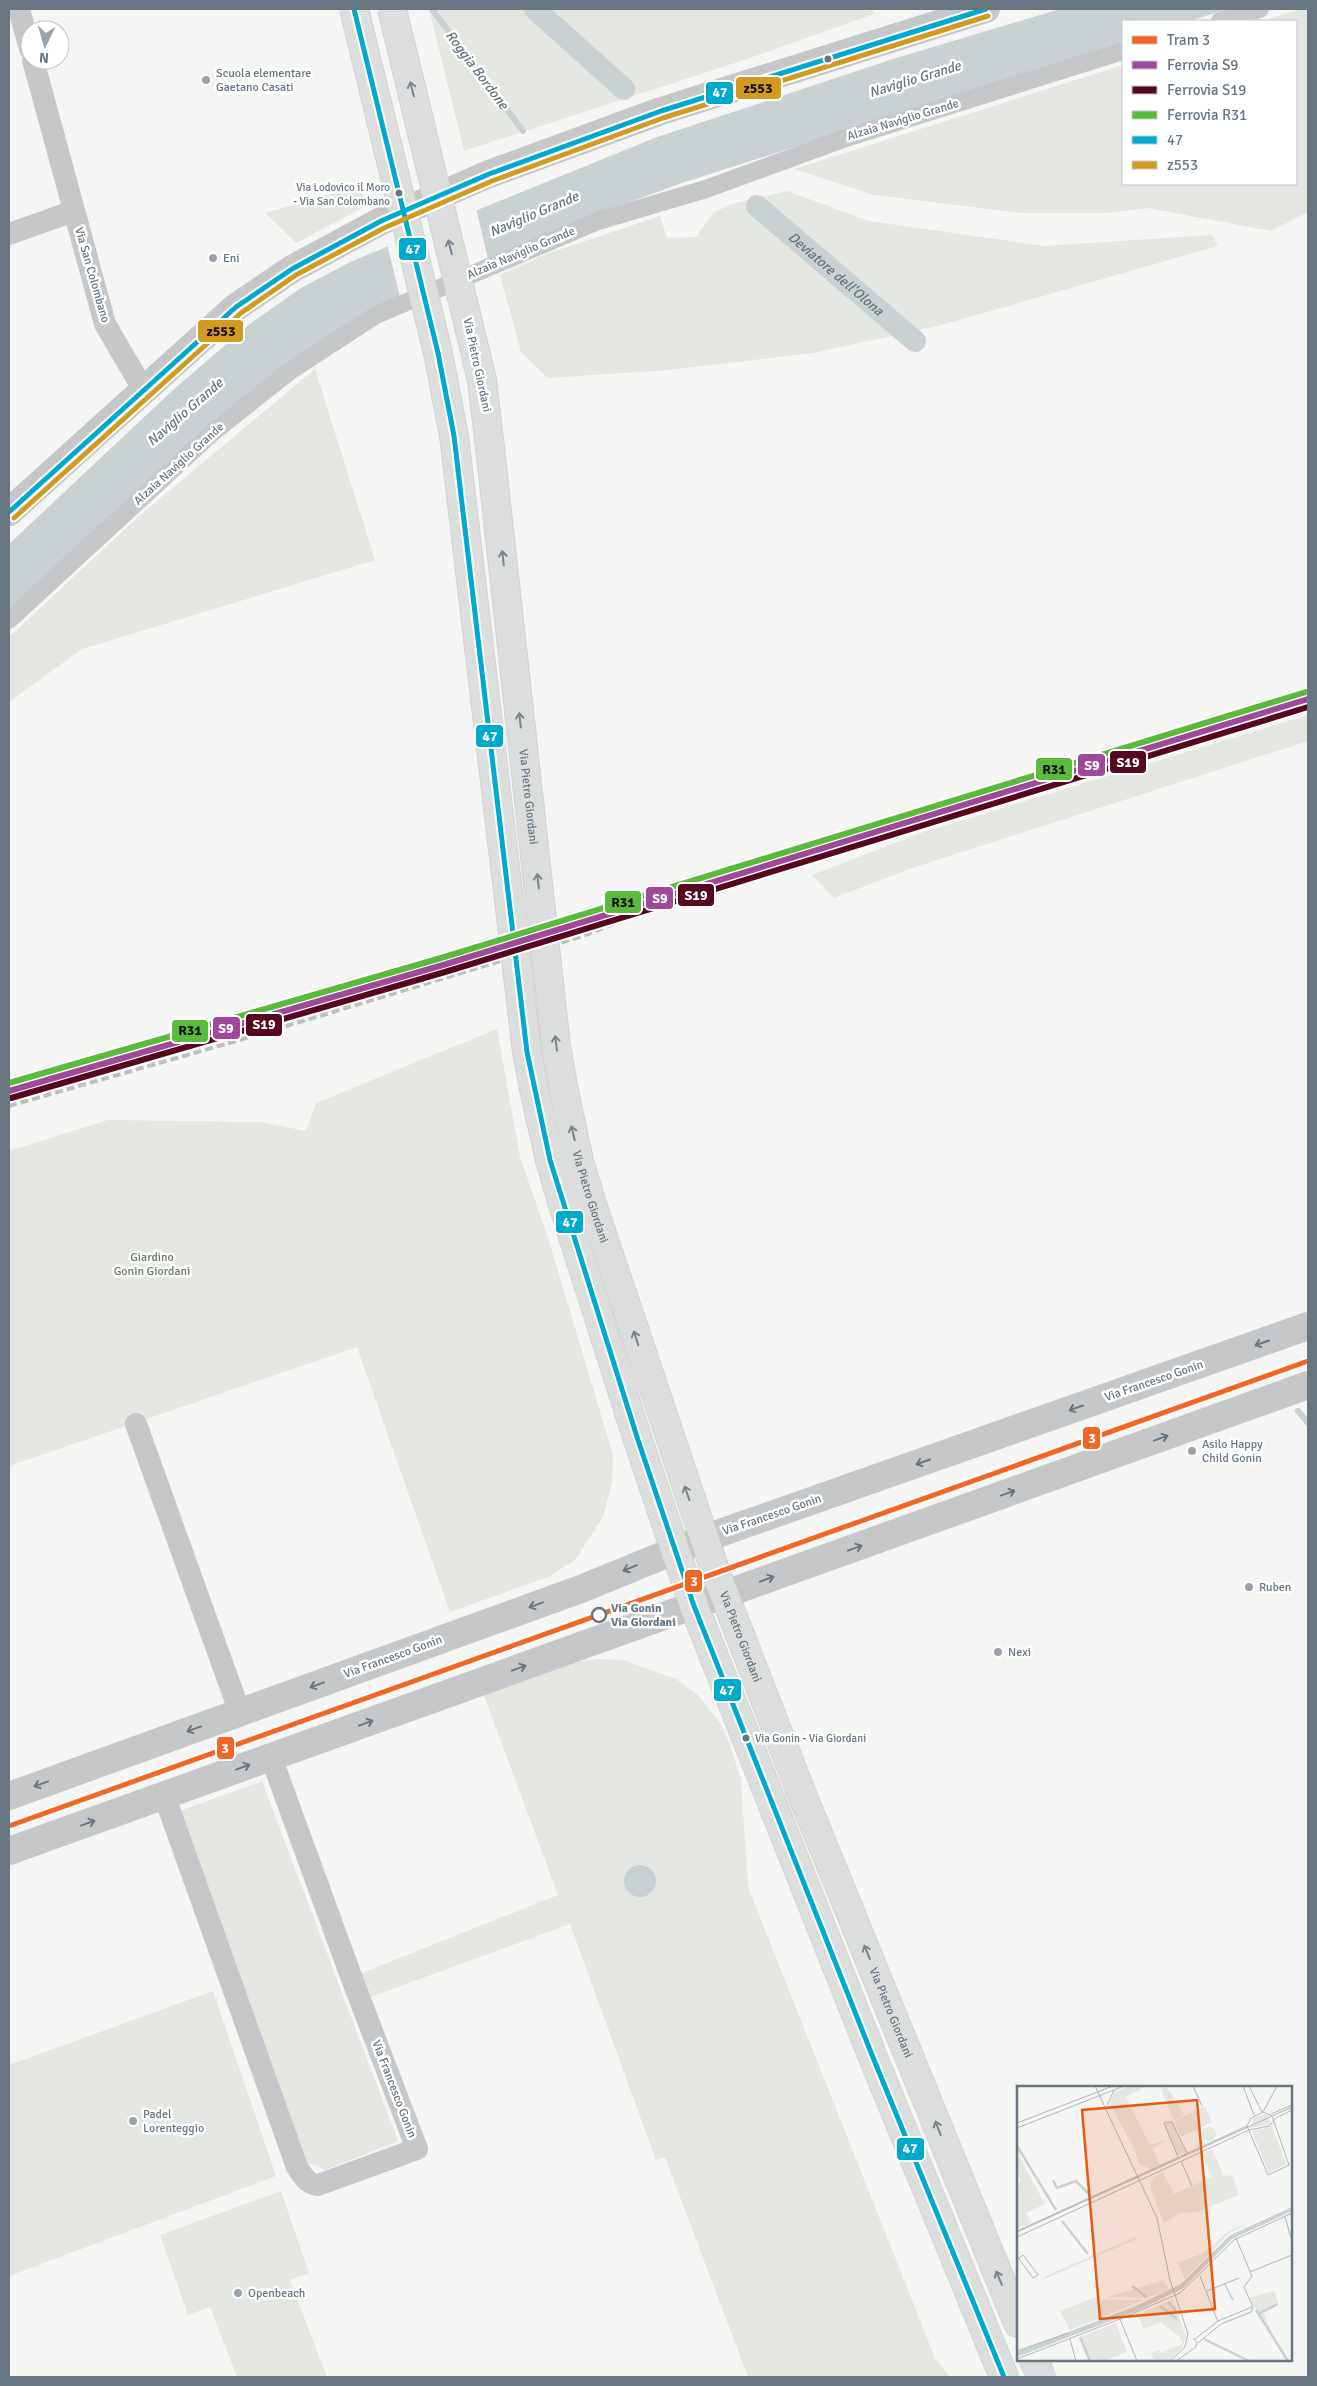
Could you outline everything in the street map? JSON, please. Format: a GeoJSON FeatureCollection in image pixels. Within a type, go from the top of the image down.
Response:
{"type":"FeatureCollection","features":[{"type":"Feature","properties":{"kind":"main road"},"geometry":{"type":"LineString","coordinates":[[354,9],[438,353],[454,436],[527,1052],[550,1160],[634,1428],[694,1606],[872,2055],[1004,2377]]}},
{"type":"Feature","properties":{"kind":"main road","name":"Via Pietro Giordani"},"geometry":{"type":"LineString","coordinates":[[392,9],[482,380],[556,1046],[579,1161],[703,1539],[801,1792],[1017,2321]]}},
{"type":"Feature","properties":{"kind":"main road"},"geometry":{"type":"LineString","coordinates":[[1034,2361],[1041,2377]]}},
{"type":"Feature","properties":{"kind":"street"},"geometry":{"type":"LineString","coordinates":[[9,512],[236,307],[292,269],[381,221],[489,174],[660,111],[986,9]]}},
{"type":"Feature","properties":{"kind":"street"},"geometry":{"type":"LineString","coordinates":[[1223,20],[1260,9]]}},
{"type":"Feature","properties":{"kind":"street","name":"Alzaia Naviglio Grande"},"geometry":{"type":"LineString","coordinates":[[9,620],[212,433],[290,371],[376,315],[598,221],[706,189],[853,136],[1122,51]]}},
{"type":"Feature","properties":{"kind":"street","name":"Via San Colombano"},"geometry":{"type":"LineString","coordinates":[[36,70],[105,324],[143,390]]}},
{"type":"Feature","properties":{"kind":"street","name":"Via San Colombano"},"geometry":{"type":"LineString","coordinates":[[9,234],[74,211]]}},
{"type":"Feature","properties":{"kind":"street","name":"Via Francesco Gonin"},"geometry":{"type":"LineString","coordinates":[[9,1796],[582,1589],[675,1549],[1308,1326]]}},
{"type":"Feature","properties":{"kind":"street"},"geometry":{"type":"LineString","coordinates":[[9,1851],[1308,1384]]}},
{"type":"Feature","properties":{"kind":"street"},"geometry":{"type":"LineString","coordinates":[[136,1424],[240,1713]]}},
{"type":"Feature","properties":{"kind":"street","name":"Via Francesco Gonin"},"geometry":{"type":"LineString","coordinates":[[164,1795],[297,2167],[306,2180],[312,2184],[318,2184],[395,2157],[417,2149],[271,1757]]}},
{"type":"Feature","properties":{"kind":"green space"},"geometry":{"type":"Polygon","coordinates":[[[429,9],[872,9],[874,14],[744,60],[464,151],[429,9]]]}},
{"type":"Feature","properties":{"kind":"green space"},"geometry":{"type":"Polygon","coordinates":[[[1301,9],[1308,9],[1308,212],[1271,231],[1148,208],[1106,213],[1020,213],[874,195],[794,169],[1122,65],[1122,185],[1297,185],[1297,20],[1265,20],[1301,9]]]}},
{"type":"Feature","properties":{"kind":"green space"},"geometry":{"type":"Polygon","coordinates":[[[358,186],[368,205],[296,243],[265,213],[358,186]]]}},
{"type":"Feature","properties":{"kind":"green space"},"geometry":{"type":"Polygon","coordinates":[[[787,191],[869,221],[1044,246],[1212,235],[1218,246],[938,326],[813,353],[669,370],[548,378],[521,352],[500,275],[546,254],[660,216],[667,238],[696,237],[714,212],[735,203],[787,191]]]}},
{"type":"Feature","properties":{"kind":"green space"},"geometry":{"type":"Polygon","coordinates":[[[315,369],[375,560],[82,649],[9,702],[9,637],[139,516],[315,369]]]}},
{"type":"Feature","properties":{"kind":"green space"},"geometry":{"type":"Polygon","coordinates":[[[1308,715],[1308,741],[909,869],[834,898],[812,875],[918,834],[1308,715]]]}},
{"type":"Feature","properties":{"kind":"green space","name":"Giardino Gonin Giordani"},"geometry":{"type":"Polygon","coordinates":[[[497,1029],[520,1157],[548,1238],[613,1455],[612,1482],[603,1517],[575,1560],[548,1577],[450,1612],[357,1347],[9,1466],[9,1151],[108,1120],[260,1122],[306,1131],[316,1103],[497,1029]]]}},
{"type":"Feature","properties":{"kind":"green space"},"geometry":{"type":"Polygon","coordinates":[[[595,1659],[623,1660],[676,1679],[698,1695],[720,1723],[729,1742],[741,1779],[748,1887],[935,2358],[950,2377],[748,2377],[665,2157],[656,2160],[570,1924],[365,1999],[357,1975],[558,1895],[483,1693],[567,1664],[595,1659]]]}},
{"type":"Feature","properties":{"kind":"green space"},"geometry":{"type":"Polygon","coordinates":[[[262,1781],[398,2141],[325,2170],[304,2161],[177,1812],[262,1781]]]}},
{"type":"Feature","properties":{"kind":"green space","name":"Padel Lorenteggio"},"geometry":{"type":"Polygon","coordinates":[[[213,1991],[276,2176],[9,2276],[9,2065],[213,1991]]]}},
{"type":"Feature","properties":{"kind":"green space","name":"Openbeach"},"geometry":{"type":"Polygon","coordinates":[[[281,2191],[309,2273],[290,2280],[327,2377],[237,2377],[210,2307],[188,2315],[160,2235],[281,2191]]]}},
{"type":"Feature","properties":{"kind":"water","name":"Naviglio Grande"},"geometry":{"type":"Polygon","coordinates":[[[1060,9],[1228,9],[1192,20],[1122,20],[1122,42],[682,183],[580,220],[363,315],[9,610],[9,544],[174,389],[251,323],[301,288],[352,261],[657,137],[893,59],[1060,9]]]}},
{"type":"Feature","properties":{"kind":"water"},"geometry":{"type":"Polygon","coordinates":[[[640,1865],[651,1870],[656,1881],[651,1892],[640,1897],[629,1892],[624,1881],[629,1870],[640,1865]]]}},
{"type":"Feature","properties":{"kind":"pier"},"geometry":{"type":"Polygon","coordinates":[[[476,208],[489,263],[401,301],[387,244],[476,208]]]}},
{"type":"Feature","properties":{"kind":"waterway","name":"Roggia Bordone"},"geometry":{"type":"LineString","coordinates":[[432,9],[523,131]]}},
{"type":"Feature","properties":{"kind":"waterway","name":"Deviatore dell'Olona"},"geometry":{"type":"LineString","coordinates":[[535,9],[624,89]]}},
{"type":"Feature","properties":{"kind":"waterway","name":"Deviatore dell'Olona"},"geometry":{"type":"LineString","coordinates":[[757,206],[915,341]]}},
{"type":"Feature","properties":{"kind":"waterway"},"geometry":{"type":"LineString","coordinates":[[1298,1411],[1308,1423]]}},
{"type":"Feature","properties":{"kind":"railway"},"geometry":{"type":"LineString","coordinates":[[9,1106],[257,1035],[583,936],[741,873]]}},
{"type":"Feature","properties":{"kind":"tram line","name":"3"},"geometry":{"type":"LineString","coordinates":[[9,1826],[1308,1361]]}},
{"type":"Feature","properties":{"kind":"rail line","name":"R31"},"geometry":{"type":"LineString","coordinates":[[9,1083],[441,958],[1306,692]]}},
{"type":"Feature","properties":{"kind":"rail line","name":"S9"},"geometry":{"type":"LineString","coordinates":[[9,1091],[443,965],[1308,699]]}},
{"type":"Feature","properties":{"kind":"rail line","name":"S19"},"geometry":{"type":"LineString","coordinates":[[11,1098],[445,972],[1308,707]]}},
{"type":"Feature","properties":{"kind":"transit line","name":"47"},"geometry":{"type":"LineString","coordinates":[[354,9],[438,353],[454,436],[527,1052],[550,1160],[637,1437],[694,1606],[872,2055],[1004,2377]]}},
{"type":"Feature","properties":{"kind":"transit line","name":"47"},"geometry":{"type":"LineString","coordinates":[[9,512],[236,307],[292,269],[381,221],[489,174],[661,111],[986,9]]}},
{"type":"Feature","properties":{"kind":"transit line","name":"z553"},"geometry":{"type":"LineString","coordinates":[[14,518],[241,313],[296,275],[384,228],[492,181],[663,118],[988,16]]}},
{"type":"Feature","properties":{"kind":"place","name":"Scuola elementare Gaetano Casati"},"geometry":{"type":"Point","coordinates":[206,80]}},
{"type":"Feature","properties":{"kind":"place","name":"Via Lodovico il Moro - Via San Colombano"},"geometry":{"type":"Point","coordinates":[399,193]}},
{"type":"Feature","properties":{"kind":"place","name":"Eni"},"geometry":{"type":"Point","coordinates":[213,258]}},
{"type":"Feature","properties":{"kind":"place","name":"Asilo Happy Child Gonin"},"geometry":{"type":"Point","coordinates":[1192,1451]}},
{"type":"Feature","properties":{"kind":"place","name":"Ruben"},"geometry":{"type":"Point","coordinates":[1249,1587]}},
{"type":"Feature","properties":{"kind":"place","name":"Via Gonin Via Giordani"},"geometry":{"type":"Point","coordinates":[599,1615]}},
{"type":"Feature","properties":{"kind":"place","name":"Nexi"},"geometry":{"type":"Point","coordinates":[998,1652]}},
{"type":"Feature","properties":{"kind":"place","name":"Via Gonin - Via Giordani"},"geometry":{"type":"Point","coordinates":[746,1738]}},
{"type":"Feature","properties":{"kind":"place","name":"Padel Lorenteggio"},"geometry":{"type":"Point","coordinates":[133,2121]}},
{"type":"Feature","properties":{"kind":"place","name":"Openbeach"},"geometry":{"type":"Point","coordinates":[238,2293]}}]}
